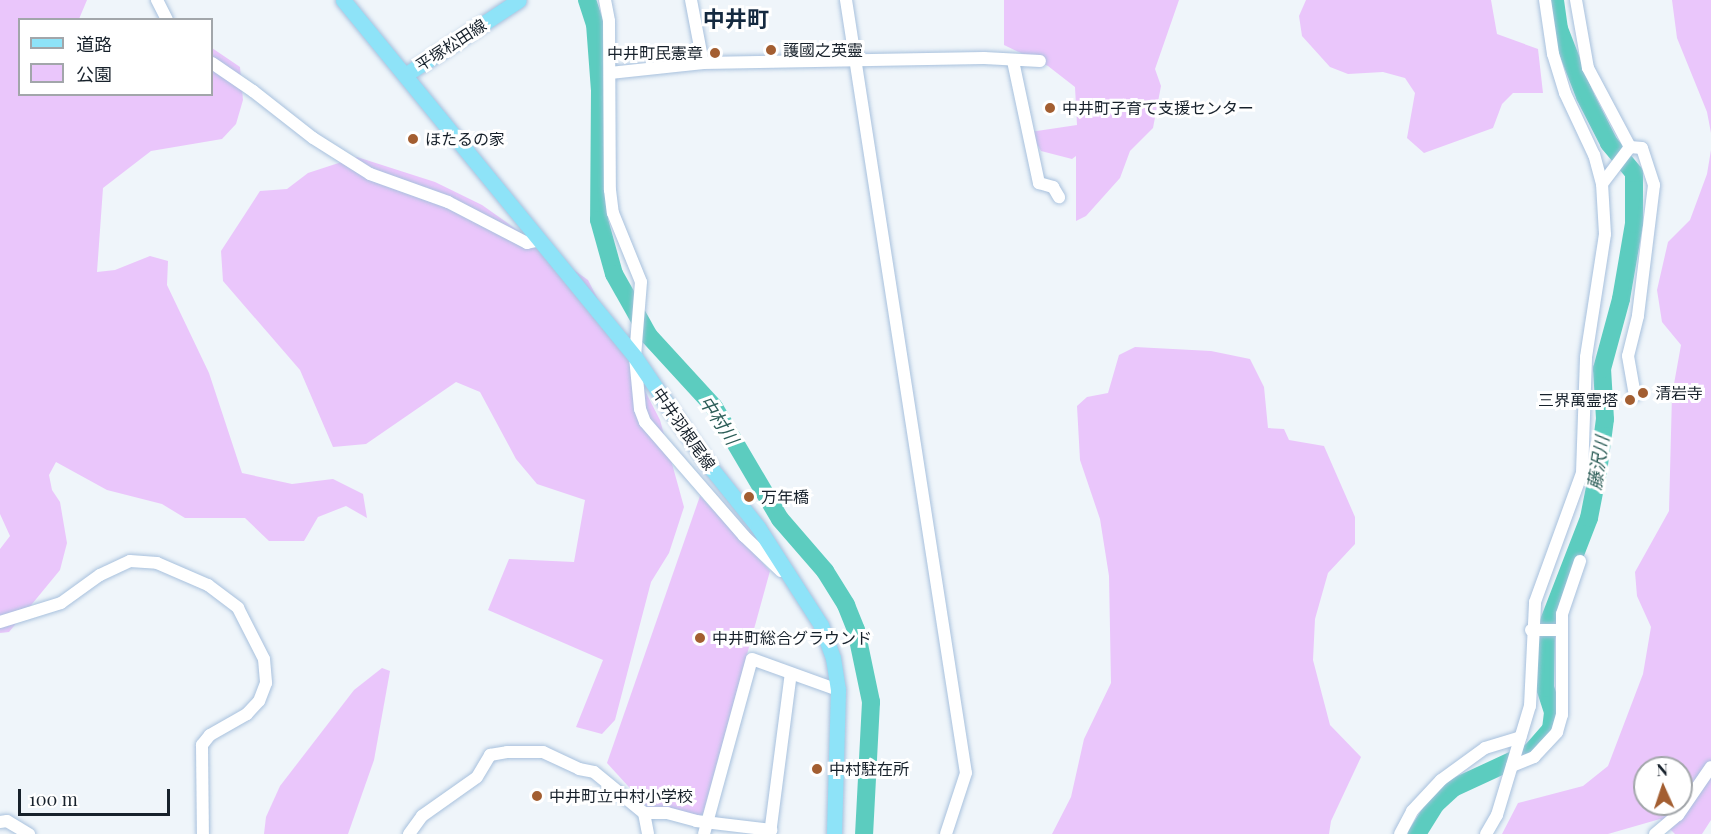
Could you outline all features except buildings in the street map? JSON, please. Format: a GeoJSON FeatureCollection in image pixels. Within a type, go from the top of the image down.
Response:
{"type":"FeatureCollection","features":[{"type":"Feature","properties":{"kind":"main road","name":"平塚松田線"},"geometry":{"type":"LineString","coordinates":[[343,0],[405,75],[519,0]]}},
{"type":"Feature","properties":{"kind":"main road","name":"中井羽根尾線"},"geometry":{"type":"LineString","coordinates":[[405,75],[635,357],[675,419],[740,503],[821,625],[833,658],[838,690],[834,834]]}},
{"type":"Feature","properties":{"kind":"street"},"geometry":{"type":"LineString","coordinates":[[157,0],[166,18]]}},
{"type":"Feature","properties":{"kind":"street"},"geometry":{"type":"LineString","coordinates":[[605,0],[610,73],[610,190],[613,213],[642,282],[635,357],[645,422],[744,536],[795,584]]}},
{"type":"Feature","properties":{"kind":"street"},"geometry":{"type":"LineString","coordinates":[[691,0],[703,63]]}},
{"type":"Feature","properties":{"kind":"street"},"geometry":{"type":"LineString","coordinates":[[846,0],[966,773],[946,834]]}},
{"type":"Feature","properties":{"kind":"street"},"geometry":{"type":"LineString","coordinates":[[1486,834],[1497,815],[1530,706],[1535,602],[1582,473],[1586,357],[1605,234],[1602,184],[1594,155],[1565,93],[1553,54],[1545,0]]}},
{"type":"Feature","properties":{"kind":"street"},"geometry":{"type":"LineString","coordinates":[[1576,0],[1588,68],[1629,149]]}},
{"type":"Feature","properties":{"kind":"street"},"geometry":{"type":"LineString","coordinates":[[610,73],[703,63],[984,58],[1040,61]]}},
{"type":"Feature","properties":{"kind":"street"},"geometry":{"type":"LineString","coordinates":[[1013,61],[1039,183],[1053,187],[1059,197]]}},
{"type":"Feature","properties":{"kind":"street"},"geometry":{"type":"LineString","coordinates":[[213,64],[313,138],[370,174],[448,202],[527,243],[540,240]]}},
{"type":"Feature","properties":{"kind":"street"},"geometry":{"type":"LineString","coordinates":[[1629,149],[1642,148],[1654,185],[1638,316],[1628,356],[1635,395]]}},
{"type":"Feature","properties":{"kind":"street"},"geometry":{"type":"LineString","coordinates":[[1602,184],[1629,149]]}},
{"type":"Feature","properties":{"kind":"street"},"geometry":{"type":"LineString","coordinates":[[740,503],[737,510],[747,529],[744,536]]}},
{"type":"Feature","properties":{"kind":"street"},"geometry":{"type":"LineString","coordinates":[[0,622],[61,603],[100,575],[129,561],[168,568],[208,585],[238,608],[264,659],[267,683],[259,701],[247,714],[210,735],[202,745],[203,834]]}},
{"type":"Feature","properties":{"kind":"street"},"geometry":{"type":"LineString","coordinates":[[1512,766],[1534,757],[1557,732],[1562,715],[1560,630],[1564,606],[1580,561]]}},
{"type":"Feature","properties":{"kind":"street"},"geometry":{"type":"LineString","coordinates":[[1535,630],[1560,630]]}},
{"type":"Feature","properties":{"kind":"street"},"geometry":{"type":"LineString","coordinates":[[705,828],[752,660],[838,690]]}},
{"type":"Feature","properties":{"kind":"street"},"geometry":{"type":"LineString","coordinates":[[409,834],[422,816],[477,777],[490,755],[507,752],[543,752],[579,769],[594,772],[644,813],[667,813],[705,828],[771,832],[791,674]]}},
{"type":"Feature","properties":{"kind":"street"},"geometry":{"type":"LineString","coordinates":[[1400,834],[1412,811],[1441,780],[1485,748],[1521,734]]}},
{"type":"Feature","properties":{"kind":"street"},"geometry":{"type":"LineString","coordinates":[[1655,834],[1678,815],[1711,767]]}},
{"type":"Feature","properties":{"kind":"street"},"geometry":{"type":"LineString","coordinates":[[644,813],[648,834]]}},
{"type":"Feature","properties":{"kind":"street"},"geometry":{"type":"LineString","coordinates":[[0,822],[7,821],[29,834]]}},
{"type":"Feature","properties":{"kind":"green space"},"geometry":{"type":"Polygon","coordinates":[[[0,0],[87,0],[79,18],[18,18],[18,96],[213,96],[213,49],[240,67],[243,100],[236,124],[222,139],[151,151],[103,188],[97,272],[115,270],[150,256],[168,261],[167,285],[209,373],[242,473],[292,484],[333,479],[363,494],[367,518],[346,506],[318,517],[304,541],[269,541],[245,518],[185,518],[162,504],[107,490],[56,462],[49,475],[52,490],[60,502],[67,543],[60,570],[9,632],[0,633],[0,549],[10,536],[0,514],[0,0]]]}},
{"type":"Feature","properties":{"kind":"green space"},"geometry":{"type":"Polygon","coordinates":[[[1004,0],[1179,0],[1155,69],[1161,86],[1153,128],[1130,151],[1120,178],[1086,216],[1076,221],[1076,156],[1072,159],[1041,151],[1030,132],[1077,125],[1075,87],[1048,66],[1004,45],[1004,0]]]}},
{"type":"Feature","properties":{"kind":"green space"},"geometry":{"type":"Polygon","coordinates":[[[1306,0],[1491,0],[1497,34],[1538,49],[1543,93],[1513,93],[1502,104],[1493,128],[1424,153],[1407,138],[1415,93],[1405,78],[1383,72],[1348,74],[1330,67],[1302,36],[1299,16],[1306,0]]]}},
{"type":"Feature","properties":{"kind":"green space"},"geometry":{"type":"Polygon","coordinates":[[[1672,0],[1711,0],[1711,133],[1707,112],[1677,38],[1672,0]]]}},
{"type":"Feature","properties":{"kind":"green space"},"geometry":{"type":"Polygon","coordinates":[[[1711,150],[1711,820],[1702,834],[1675,834],[1660,819],[1608,834],[1502,834],[1518,803],[1583,786],[1608,766],[1643,674],[1651,627],[1637,596],[1635,572],[1669,511],[1672,395],[1681,345],[1662,322],[1657,290],[1668,242],[1690,220],[1707,174],[1711,150]]]}},
{"type":"Feature","properties":{"kind":"green space"},"geometry":{"type":"Polygon","coordinates":[[[357,157],[435,182],[482,205],[588,280],[660,420],[684,507],[669,553],[651,582],[615,720],[602,734],[576,727],[603,660],[488,610],[509,559],[574,562],[585,500],[537,484],[516,459],[480,392],[456,382],[366,444],[333,447],[300,370],[223,281],[221,251],[260,191],[287,189],[308,173],[357,157]]]}},
{"type":"Feature","properties":{"kind":"green space"},"geometry":{"type":"Polygon","coordinates":[[[1135,347],[1211,351],[1250,359],[1264,387],[1268,428],[1284,429],[1289,440],[1324,446],[1355,517],[1355,544],[1328,573],[1315,619],[1313,660],[1330,725],[1361,757],[1331,821],[1329,834],[1052,834],[1071,797],[1084,739],[1111,683],[1109,576],[1100,519],[1080,460],[1077,406],[1087,397],[1108,393],[1119,355],[1135,347]]]}},
{"type":"Feature","properties":{"kind":"green space","name":"中井町総合グラウンド"},"geometry":{"type":"Polygon","coordinates":[[[700,496],[770,571],[703,814],[698,817],[648,808],[607,763],[700,496]]]}},
{"type":"Feature","properties":{"kind":"green space"},"geometry":{"type":"Polygon","coordinates":[[[382,668],[390,671],[374,760],[348,834],[264,834],[266,817],[280,786],[354,690],[382,668]]]}},
{"type":"Feature","properties":{"kind":"waterway","name":"中村川"},"geometry":{"type":"LineString","coordinates":[[587,0],[595,24],[600,90],[599,220],[614,274],[649,336],[714,407],[780,519],[825,571],[846,605],[856,630],[871,702],[864,834]]}},
{"type":"Feature","properties":{"kind":"waterway","name":"藤沢川"},"geometry":{"type":"LineString","coordinates":[[1417,834],[1436,804],[1453,788],[1531,752],[1551,729],[1553,712],[1545,688],[1546,629],[1589,518],[1598,472],[1605,419],[1602,369],[1621,299],[1634,224],[1634,173],[1609,143],[1585,96],[1559,29],[1555,0]]}},
{"type":"Feature","properties":{"kind":"place","name":"護國之英靈"},"geometry":{"type":"Point","coordinates":[771,50]}},
{"type":"Feature","properties":{"kind":"place","name":"中井町民憲章"},"geometry":{"type":"Point","coordinates":[715,53]}},
{"type":"Feature","properties":{"kind":"place","name":"中井町子育て支援センター"},"geometry":{"type":"Point","coordinates":[1050,108]}},
{"type":"Feature","properties":{"kind":"place","name":"ほたるの家"},"geometry":{"type":"Point","coordinates":[413,139]}},
{"type":"Feature","properties":{"kind":"place","name":"清岩寺"},"geometry":{"type":"Point","coordinates":[1643,393]}},
{"type":"Feature","properties":{"kind":"place","name":"三界萬霊塔"},"geometry":{"type":"Point","coordinates":[1630,400]}},
{"type":"Feature","properties":{"kind":"place","name":"万年橋"},"geometry":{"type":"Point","coordinates":[749,497]}},
{"type":"Feature","properties":{"kind":"place","name":"中井町総合グラウンド"},"geometry":{"type":"Point","coordinates":[700,638]}},
{"type":"Feature","properties":{"kind":"place","name":"中村駐在所"},"geometry":{"type":"Point","coordinates":[817,769]}},
{"type":"Feature","properties":{"kind":"place","name":"中井町立中村小学校"},"geometry":{"type":"Point","coordinates":[537,796]}},
{"type":"Feature","properties":{"kind":"district","name":"中井町"},"geometry":{"type":"Point","coordinates":[736,19]}}]}
